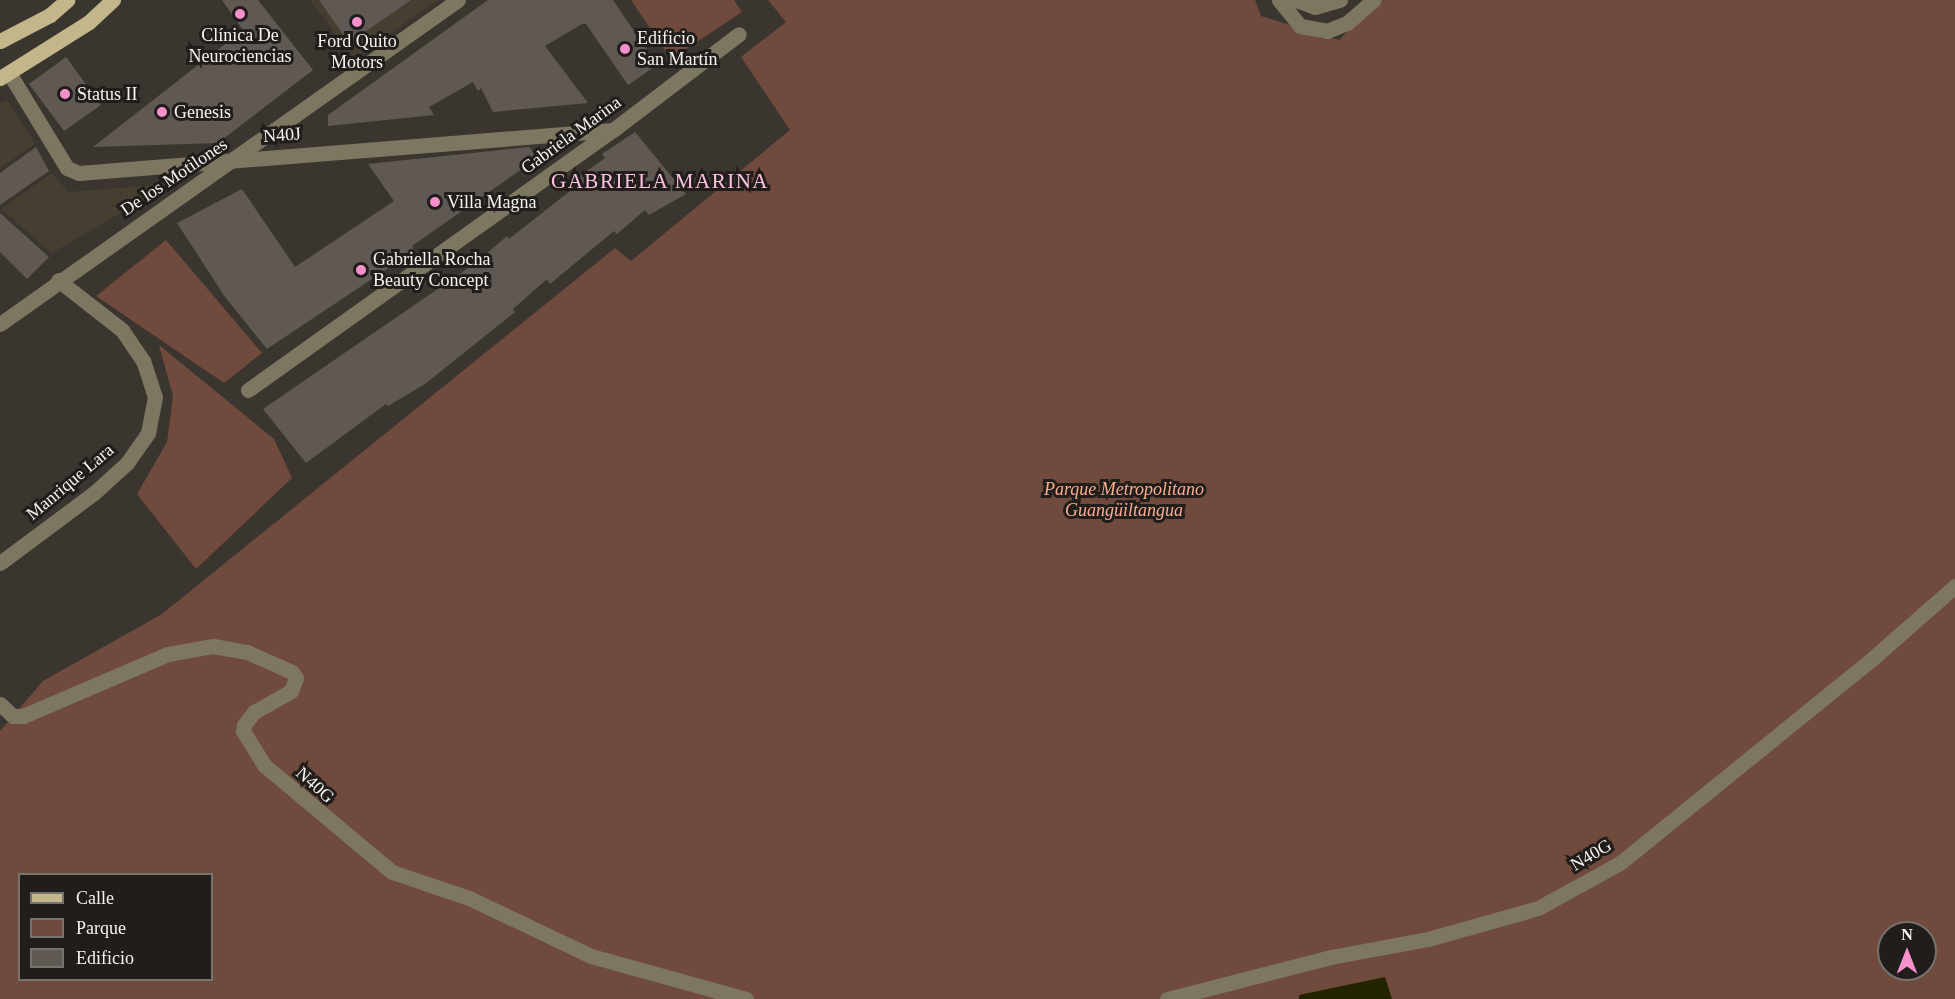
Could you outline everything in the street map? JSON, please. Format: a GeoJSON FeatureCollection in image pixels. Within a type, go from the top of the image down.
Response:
{"type":"FeatureCollection","features":[{"type":"Feature","properties":{"kind":"main road"},"geometry":{"type":"LineString","coordinates":[[0,42],[50,15],[67,0]]}},
{"type":"Feature","properties":{"kind":"main road"},"geometry":{"type":"LineString","coordinates":[[5,76],[89,22],[113,0]]}},
{"type":"Feature","properties":{"kind":"street","name":"De los Motilones"},"geometry":{"type":"LineString","coordinates":[[0,324],[58,280],[236,158],[458,0]]}},
{"type":"Feature","properties":{"kind":"street"},"geometry":{"type":"LineString","coordinates":[[1279,0],[1300,26],[1327,31],[1347,23],[1373,0]]}},
{"type":"Feature","properties":{"kind":"street"},"geometry":{"type":"LineString","coordinates":[[1296,0],[1315,7],[1340,0]]}},
{"type":"Feature","properties":{"kind":"street","name":"Gabriela Marina"},"geometry":{"type":"LineString","coordinates":[[248,390],[613,130],[739,34]]}},
{"type":"Feature","properties":{"kind":"street","name":"N40J"},"geometry":{"type":"LineString","coordinates":[[5,76],[73,172],[613,130]]}},
{"type":"Feature","properties":{"kind":"street","name":"Manrique Lara"},"geometry":{"type":"LineString","coordinates":[[0,564],[94,493],[127,463],[148,432],[155,397],[143,361],[122,330],[58,280]]}},
{"type":"Feature","properties":{"kind":"street","name":"N40G"},"geometry":{"type":"LineString","coordinates":[[1167,999],[1331,957],[1428,939],[1538,908],[1620,863],[1873,658],[1955,586]]}},
{"type":"Feature","properties":{"kind":"street","name":"N40G"},"geometry":{"type":"LineString","coordinates":[[0,704],[13,716],[23,716],[168,654],[213,646],[247,652],[292,672],[296,678],[291,691],[254,712],[244,725],[243,731],[264,765],[392,872],[469,898],[591,956],[746,999]]}},
{"type":"Feature","properties":{"kind":"shaded area"},"geometry":{"type":"Polygon","coordinates":[[[310,0],[439,0],[354,58],[310,0]]]}},
{"type":"Feature","properties":{"kind":"shaded area"},"geometry":{"type":"Polygon","coordinates":[[[7,100],[35,144],[0,168],[0,103],[7,100]]]}},
{"type":"Feature","properties":{"kind":"shaded area"},"geometry":{"type":"Polygon","coordinates":[[[52,173],[68,192],[170,184],[52,253],[1,209],[52,173]]]}},
{"type":"Feature","properties":{"kind":"shaded area"},"geometry":{"type":"Polygon","coordinates":[[[1385,977],[1392,999],[1299,999],[1299,995],[1385,977]]]}},
{"type":"Feature","properties":{"kind":"green space"},"geometry":{"type":"Polygon","coordinates":[[[631,0],[734,0],[742,12],[671,59],[631,0]]]}},
{"type":"Feature","properties":{"kind":"green space","name":"Parque Metropolitano Guangüiltangua"},"geometry":{"type":"Polygon","coordinates":[[[768,0],[1255,0],[1261,16],[1339,40],[1381,0],[1955,0],[1955,999],[0,999],[0,731],[43,681],[162,614],[615,248],[631,261],[790,130],[741,57],[786,22],[768,0]]]}},
{"type":"Feature","properties":{"kind":"green space"},"geometry":{"type":"Polygon","coordinates":[[[166,240],[262,353],[224,383],[96,296],[166,240]]]}},
{"type":"Feature","properties":{"kind":"green space"},"geometry":{"type":"Polygon","coordinates":[[[159,345],[274,439],[292,478],[196,569],[137,494],[167,442],[173,396],[159,345]]]}},
{"type":"Feature","properties":{"kind":"building"},"geometry":{"type":"Polygon","coordinates":[[[222,0],[258,0],[313,70],[218,143],[93,147],[243,30],[222,0]]]}},
{"type":"Feature","properties":{"kind":"building","name":"Ford Quito Motors"},"geometry":{"type":"Polygon","coordinates":[[[319,0],[411,0],[349,43],[319,0]]]}},
{"type":"Feature","properties":{"kind":"building"},"geometry":{"type":"Polygon","coordinates":[[[488,0],[613,0],[657,65],[628,85],[586,24],[582,24],[545,46],[588,103],[493,112],[481,88],[478,91],[473,82],[429,107],[434,115],[328,126],[328,115],[488,0]]]}},
{"type":"Feature","properties":{"kind":"building","name":"Status II"},"geometry":{"type":"Polygon","coordinates":[[[66,57],[101,105],[64,131],[29,84],[66,57]]]}},
{"type":"Feature","properties":{"kind":"building"},"geometry":{"type":"Polygon","coordinates":[[[635,132],[686,194],[649,215],[645,210],[617,234],[614,231],[550,284],[547,279],[513,309],[515,312],[425,384],[388,406],[386,404],[306,463],[263,409],[477,262],[507,236],[509,239],[575,187],[571,182],[605,158],[602,154],[635,132]]]}},
{"type":"Feature","properties":{"kind":"building"},"geometry":{"type":"Polygon","coordinates":[[[36,147],[49,171],[0,205],[0,173],[36,147]]]}},
{"type":"Feature","properties":{"kind":"building"},"geometry":{"type":"Polygon","coordinates":[[[529,147],[539,157],[412,246],[414,250],[267,349],[225,297],[177,223],[242,189],[295,267],[394,201],[368,164],[529,147]]]}},
{"type":"Feature","properties":{"kind":"building"},"geometry":{"type":"Polygon","coordinates":[[[0,213],[49,257],[27,279],[0,252],[0,213]]]}},
{"type":"Feature","properties":{"kind":"place","name":"Clínica De Neurociencias"},"geometry":{"type":"Point","coordinates":[240,14]}},
{"type":"Feature","properties":{"kind":"place","name":"Ford Quito Motors"},"geometry":{"type":"Point","coordinates":[357,22]}},
{"type":"Feature","properties":{"kind":"place","name":"Edificio San Martín"},"geometry":{"type":"Point","coordinates":[625,49]}},
{"type":"Feature","properties":{"kind":"place","name":"Status II"},"geometry":{"type":"Point","coordinates":[65,94]}},
{"type":"Feature","properties":{"kind":"place","name":"Genesis"},"geometry":{"type":"Point","coordinates":[162,112]}},
{"type":"Feature","properties":{"kind":"place","name":"Villa Magna"},"geometry":{"type":"Point","coordinates":[435,202]}},
{"type":"Feature","properties":{"kind":"place","name":"Gabriella Rocha Beauty Concept"},"geometry":{"type":"Point","coordinates":[361,270]}},
{"type":"Feature","properties":{"kind":"district","name":"GABRIELA MARINA"},"geometry":{"type":"Point","coordinates":[660,181]}}]}
